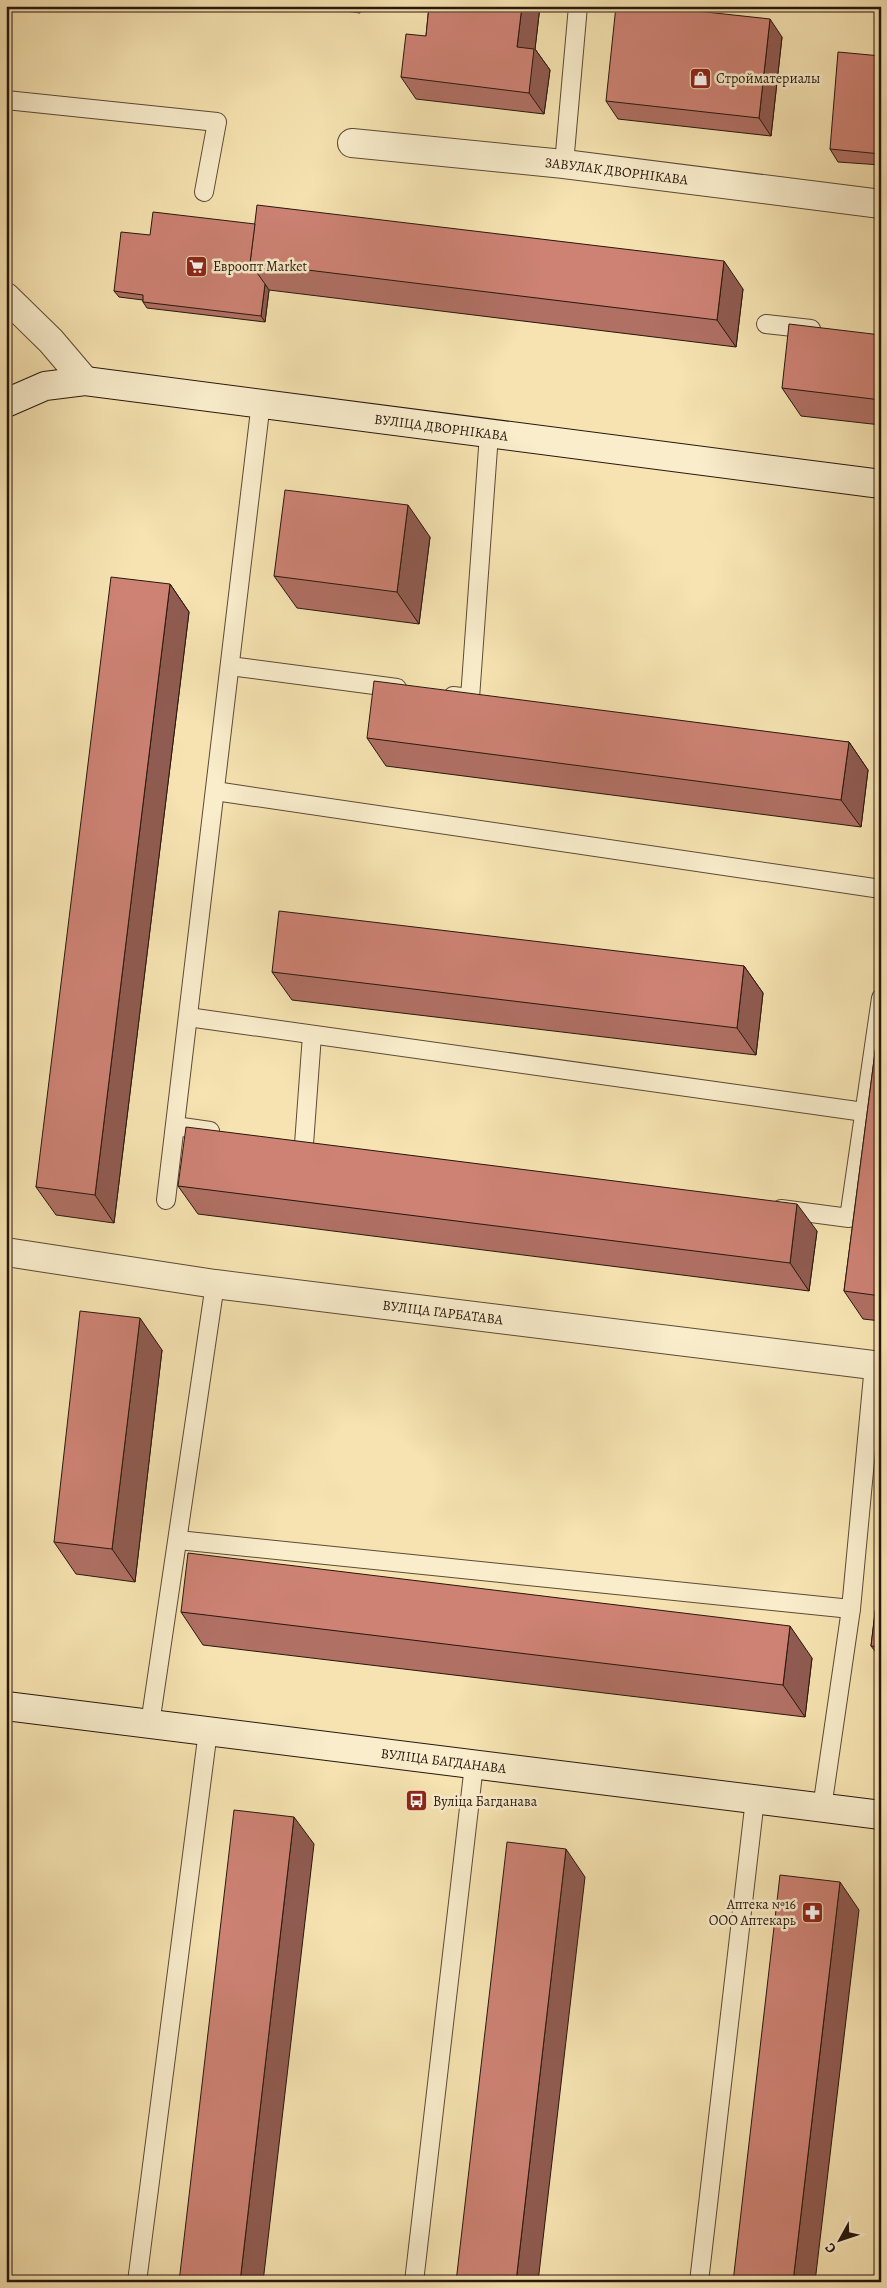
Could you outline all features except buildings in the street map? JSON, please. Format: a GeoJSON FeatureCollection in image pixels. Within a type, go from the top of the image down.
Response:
{"type":"FeatureCollection","features":[{"type":"Feature","properties":{"kind":"street","name":"ЗАВУЛАК ДВОРНІКАВА"},"geometry":{"type":"LineString","coordinates":[[352,143],[564,164],[881,204]]}},
{"type":"Feature","properties":{"kind":"street"},"geometry":{"type":"LineString","coordinates":[[6,297],[52,341],[86,381]]}},
{"type":"Feature","properties":{"kind":"street","name":"ВУЛІЦА ДВОРНІКАВА"},"geometry":{"type":"LineString","coordinates":[[6,403],[45,386],[86,381],[261,402],[489,434],[881,484]]}},
{"type":"Feature","properties":{"kind":"street","name":"ВУЛІЦА ГАРБАТАВА"},"geometry":{"type":"LineString","coordinates":[[6,1252],[215,1284],[878,1366]]}},
{"type":"Feature","properties":{"kind":"street","name":"ВУЛІЦА БАГДАНАВА"},"geometry":{"type":"LineString","coordinates":[[6,1706],[881,1815]]}},
{"type":"Feature","properties":{"kind":"lane"},"geometry":{"type":"LineString","coordinates":[[564,164],[578,6]]}},
{"type":"Feature","properties":{"kind":"lane"},"geometry":{"type":"LineString","coordinates":[[6,100],[217,122],[204,192]]}},
{"type":"Feature","properties":{"kind":"lane"},"geometry":{"type":"LineString","coordinates":[[766,324],[823,331]]}},
{"type":"Feature","properties":{"kind":"lane"},"geometry":{"type":"LineString","coordinates":[[166,1200],[261,402]]}},
{"type":"Feature","properties":{"kind":"lane"},"geometry":{"type":"LineString","coordinates":[[441,694],[470,698],[489,434]]}},
{"type":"Feature","properties":{"kind":"lane"},"geometry":{"type":"LineString","coordinates":[[230,666],[412,690]]}},
{"type":"Feature","properties":{"kind":"lane"},"geometry":{"type":"LineString","coordinates":[[215,791],[881,889]]}},
{"type":"Feature","properties":{"kind":"lane"},"geometry":{"type":"LineString","coordinates":[[760,1206],[850,1218],[881,998]]}},
{"type":"Feature","properties":{"kind":"lane"},"geometry":{"type":"LineString","coordinates":[[188,1017],[864,1112]]}},
{"type":"Feature","properties":{"kind":"lane"},"geometry":{"type":"LineString","coordinates":[[304,1144],[312,1035]]}},
{"type":"Feature","properties":{"kind":"lane"},"geometry":{"type":"LineString","coordinates":[[175,1126],[230,1134]]}},
{"type":"Feature","properties":{"kind":"lane"},"geometry":{"type":"LineString","coordinates":[[286,1142],[324,1147]]}},
{"type":"Feature","properties":{"kind":"lane"},"geometry":{"type":"LineString","coordinates":[[150,1724],[215,1284]]}},
{"type":"Feature","properties":{"kind":"lane"},"geometry":{"type":"LineString","coordinates":[[822,1808],[851,1609],[878,1366]]}},
{"type":"Feature","properties":{"kind":"lane"},"geometry":{"type":"LineString","coordinates":[[178,1540],[851,1609]]}},
{"type":"Feature","properties":{"kind":"lane"},"geometry":{"type":"LineString","coordinates":[[138,2282],[208,1731]]}},
{"type":"Feature","properties":{"kind":"lane"},"geometry":{"type":"LineString","coordinates":[[414,2282],[474,1764]]}},
{"type":"Feature","properties":{"kind":"lane"},"geometry":{"type":"LineString","coordinates":[[699,2282],[755,1799]]}},
{"type":"Feature","properties":{"kind":"place","name":"Стройматериалы"},"geometry":{"type":"Point","coordinates":[700,78]}},
{"type":"Feature","properties":{"kind":"place","name":"Евроопт Market"},"geometry":{"type":"Point","coordinates":[197,266]}},
{"type":"Feature","properties":{"kind":"place","name":"Вуліца Багданава"},"geometry":{"type":"Point","coordinates":[417,1801]}},
{"type":"Feature","properties":{"kind":"place","name":"Аптека №16 ООО Аптекарь"},"geometry":{"type":"Point","coordinates":[812,1912]}}]}
